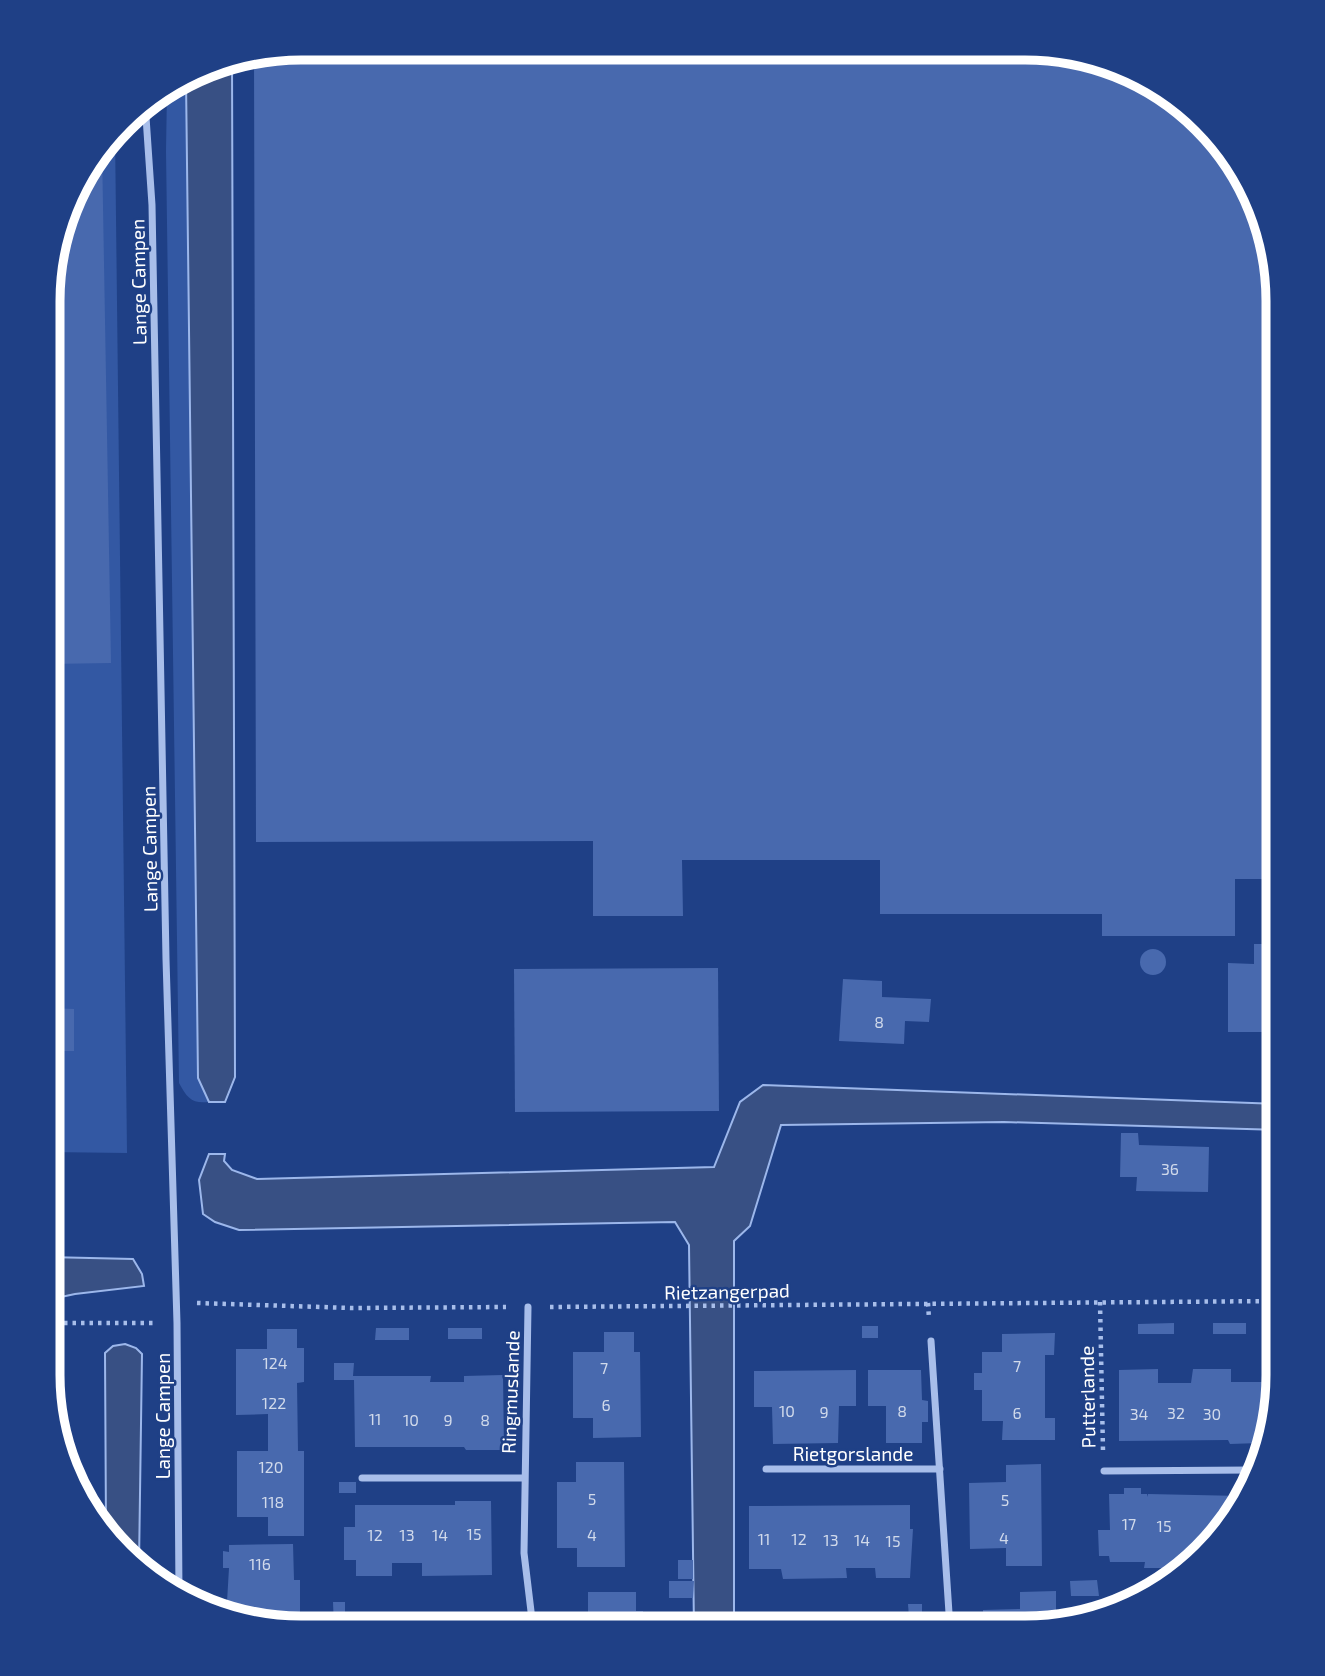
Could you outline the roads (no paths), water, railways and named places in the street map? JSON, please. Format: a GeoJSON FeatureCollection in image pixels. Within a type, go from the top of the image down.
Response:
{"type":"FeatureCollection","features":[{"type":"Feature","properties":{"kind":"street","name":"Lange Campen"},"geometry":{"type":"LineString","coordinates":[[146,116],[152,205],[166,959],[177,1323],[180,1584]]}},
{"type":"Feature","properties":{"kind":"street","name":"Ringmuslande"},"geometry":{"type":"LineString","coordinates":[[528,1307],[524,1553],[532,1616]]}},
{"type":"Feature","properties":{"kind":"street","name":"Rietgorslande"},"geometry":{"type":"LineString","coordinates":[[931,1341],[949,1616]]}},
{"type":"Feature","properties":{"kind":"street","name":"Rietgorslande"},"geometry":{"type":"LineString","coordinates":[[765,1469],[940,1469]]}},
{"type":"Feature","properties":{"kind":"street","name":"Putterlande"},"geometry":{"type":"LineString","coordinates":[[1104,1471],[1246,1470]]}},
{"type":"Feature","properties":{"kind":"street","name":"Ringmuslande"},"geometry":{"type":"LineString","coordinates":[[362,1478],[524,1478]]}}]}
